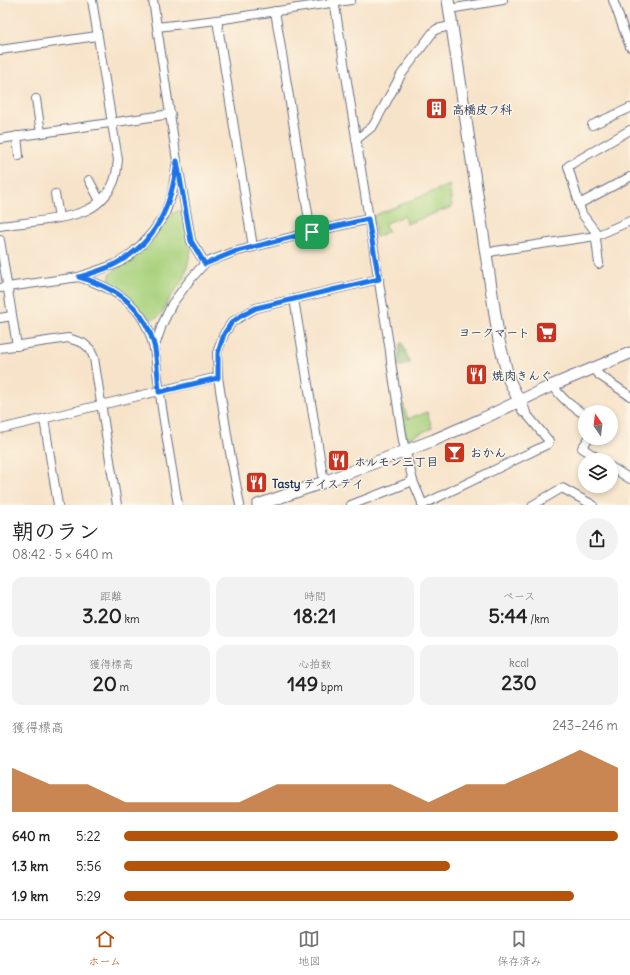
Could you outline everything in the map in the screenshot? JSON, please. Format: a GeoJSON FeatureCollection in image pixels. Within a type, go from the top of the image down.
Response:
{"type":"FeatureCollection","features":[{"type":"Feature","properties":{"kind":"street"},"geometry":{"type":"LineString","coordinates":[[0,226],[75,214],[89,209],[100,201],[108,192],[115,179],[118,160],[92,0]]}},
{"type":"Feature","properties":{"kind":"street"},"geometry":{"type":"LineString","coordinates":[[153,0],[177,161],[191,241],[205,264]]}},
{"type":"Feature","properties":{"kind":"street"},"geometry":{"type":"LineString","coordinates":[[157,27],[217,20],[334,1],[351,0]]}},
{"type":"Feature","properties":{"kind":"street"},"geometry":{"type":"LineString","coordinates":[[334,1],[406,451],[413,481],[422,505],[548,444],[549,441],[522,406],[509,380],[502,358],[448,5],[503,0]]}},
{"type":"Feature","properties":{"kind":"street"},"geometry":{"type":"LineString","coordinates":[[613,0],[630,47]]}},
{"type":"Feature","properties":{"kind":"street"},"geometry":{"type":"LineString","coordinates":[[275,10],[312,232]]}},
{"type":"Feature","properties":{"kind":"street"},"geometry":{"type":"LineString","coordinates":[[217,20],[254,248]]}},
{"type":"Feature","properties":{"kind":"street"},"geometry":{"type":"LineString","coordinates":[[356,140],[373,126],[401,75],[433,32],[451,26]]}},
{"type":"Feature","properties":{"kind":"street"},"geometry":{"type":"LineString","coordinates":[[0,50],[97,36]]}},
{"type":"Feature","properties":{"kind":"street"},"geometry":{"type":"LineString","coordinates":[[36,99],[41,133]]}},
{"type":"Feature","properties":{"kind":"street"},"geometry":{"type":"LineString","coordinates":[[592,126],[630,108]]}},
{"type":"Feature","properties":{"kind":"street"},"geometry":{"type":"LineString","coordinates":[[0,139],[171,114]]}},
{"type":"Feature","properties":{"kind":"street"},"geometry":{"type":"LineString","coordinates":[[599,264],[595,231],[582,214],[568,166],[630,130]]}},
{"type":"Feature","properties":{"kind":"street"},"geometry":{"type":"LineString","coordinates":[[17,136],[19,156]]}},
{"type":"Feature","properties":{"kind":"street"},"geometry":{"type":"LineString","coordinates":[[4,287],[79,277],[116,264],[129,256],[152,234],[164,216],[175,180],[177,161]]}},
{"type":"Feature","properties":{"kind":"street"},"geometry":{"type":"LineString","coordinates":[[579,204],[630,176]]}},
{"type":"Feature","properties":{"kind":"street"},"geometry":{"type":"LineString","coordinates":[[89,180],[100,201]]}},
{"type":"Feature","properties":{"kind":"street"},"geometry":{"type":"LineString","coordinates":[[55,194],[59,217]]}},
{"type":"Feature","properties":{"kind":"street"},"geometry":{"type":"LineString","coordinates":[[154,349],[162,325],[172,304],[189,281],[205,264],[234,252],[368,219]]}},
{"type":"Feature","properties":{"kind":"street"},"geometry":{"type":"LineString","coordinates":[[485,254],[496,251],[596,236],[630,221]]}},
{"type":"Feature","properties":{"kind":"street"},"geometry":{"type":"LineString","coordinates":[[0,240],[4,287],[12,316],[17,346]]}},
{"type":"Feature","properties":{"kind":"street"},"geometry":{"type":"LineString","coordinates":[[79,277],[110,289],[132,306],[145,322],[154,349],[159,392],[178,505]]}},
{"type":"Feature","properties":{"kind":"street"},"geometry":{"type":"LineString","coordinates":[[240,505],[218,378],[218,353],[224,334],[232,322],[256,308],[379,279]]}},
{"type":"Feature","properties":{"kind":"street"},"geometry":{"type":"LineString","coordinates":[[294,299],[324,482]]}},
{"type":"Feature","properties":{"kind":"street"},"geometry":{"type":"LineString","coordinates":[[0,318],[12,316]]}},
{"type":"Feature","properties":{"kind":"street"},"geometry":{"type":"LineString","coordinates":[[0,348],[68,338],[83,343],[90,349],[94,358],[117,505]]}},
{"type":"Feature","properties":{"kind":"street"},"geometry":{"type":"LineString","coordinates":[[258,505],[282,501],[324,482],[406,451],[482,419],[522,406],[553,385],[630,353]]}},
{"type":"Feature","properties":{"kind":"street"},"geometry":{"type":"LineString","coordinates":[[594,367],[599,375],[630,396]]}},
{"type":"Feature","properties":{"kind":"street"},"geometry":{"type":"LineString","coordinates":[[0,429],[218,378]]}},
{"type":"Feature","properties":{"kind":"street"},"geometry":{"type":"LineString","coordinates":[[553,385],[563,399],[578,410]]}},
{"type":"Feature","properties":{"kind":"street"},"geometry":{"type":"LineString","coordinates":[[44,419],[58,505]]}},
{"type":"Feature","properties":{"kind":"street"},"geometry":{"type":"LineString","coordinates":[[584,445],[582,448],[590,453]]}},
{"type":"Feature","properties":{"kind":"street"},"geometry":{"type":"LineString","coordinates":[[618,471],[630,479]]}},
{"type":"Feature","properties":{"kind":"street"},"geometry":{"type":"LineString","coordinates":[[351,505],[413,481]]}},
{"type":"Feature","properties":{"kind":"street"},"geometry":{"type":"LineString","coordinates":[[533,505],[562,488],[593,505]]}},
{"type":"Feature","properties":{"kind":"green space"},"geometry":{"type":"Polygon","coordinates":[[[449,185],[452,207],[406,224],[404,216],[384,224],[389,231],[376,237],[373,216],[449,185]]]}},
{"type":"Feature","properties":{"kind":"green space"},"geometry":{"type":"Polygon","coordinates":[[[182,210],[191,249],[185,277],[167,302],[163,312],[158,317],[153,319],[148,318],[128,297],[116,288],[110,281],[110,274],[124,262],[130,261],[137,255],[154,238],[167,218],[175,212],[182,210]]]}},
{"type":"Feature","properties":{"kind":"green space"},"geometry":{"type":"Polygon","coordinates":[[[402,342],[410,363],[400,367],[398,366],[400,344],[402,342]]]}},
{"type":"Feature","properties":{"kind":"green space"},"geometry":{"type":"Polygon","coordinates":[[[403,404],[408,419],[427,412],[432,428],[406,439],[400,405],[403,404]]]}},
{"type":"Feature","properties":{"kind":"place","name":"高橋皮フ科"},"geometry":{"type":"Point","coordinates":[436,109]}},
{"type":"Feature","properties":{"kind":"place","name":"ヨークマート"},"geometry":{"type":"Point","coordinates":[546,332]}},
{"type":"Feature","properties":{"kind":"place","name":"焼肉きんぐ"},"geometry":{"type":"Point","coordinates":[476,375]}},
{"type":"Feature","properties":{"kind":"place","name":"おかん"},"geometry":{"type":"Point","coordinates":[454,452]}},
{"type":"Feature","properties":{"kind":"place","name":"ホルモン三丁目"},"geometry":{"type":"Point","coordinates":[338,461]}},
{"type":"Feature","properties":{"kind":"place","name":"Tasty テイステイ"},"geometry":{"type":"Point","coordinates":[256,483]}},
{"type":"Feature","properties":{"kind":"route"},"geometry":{"type":"LineString","coordinates":[[177,161],[191,241],[205,264],[234,252],[312,232],[368,219],[379,279],[256,308],[232,322],[224,334],[218,353],[218,378],[159,392],[154,349],[145,322],[132,306],[110,289],[79,277],[116,264],[129,256],[152,234],[168,207],[175,180],[177,161]]}}]}
